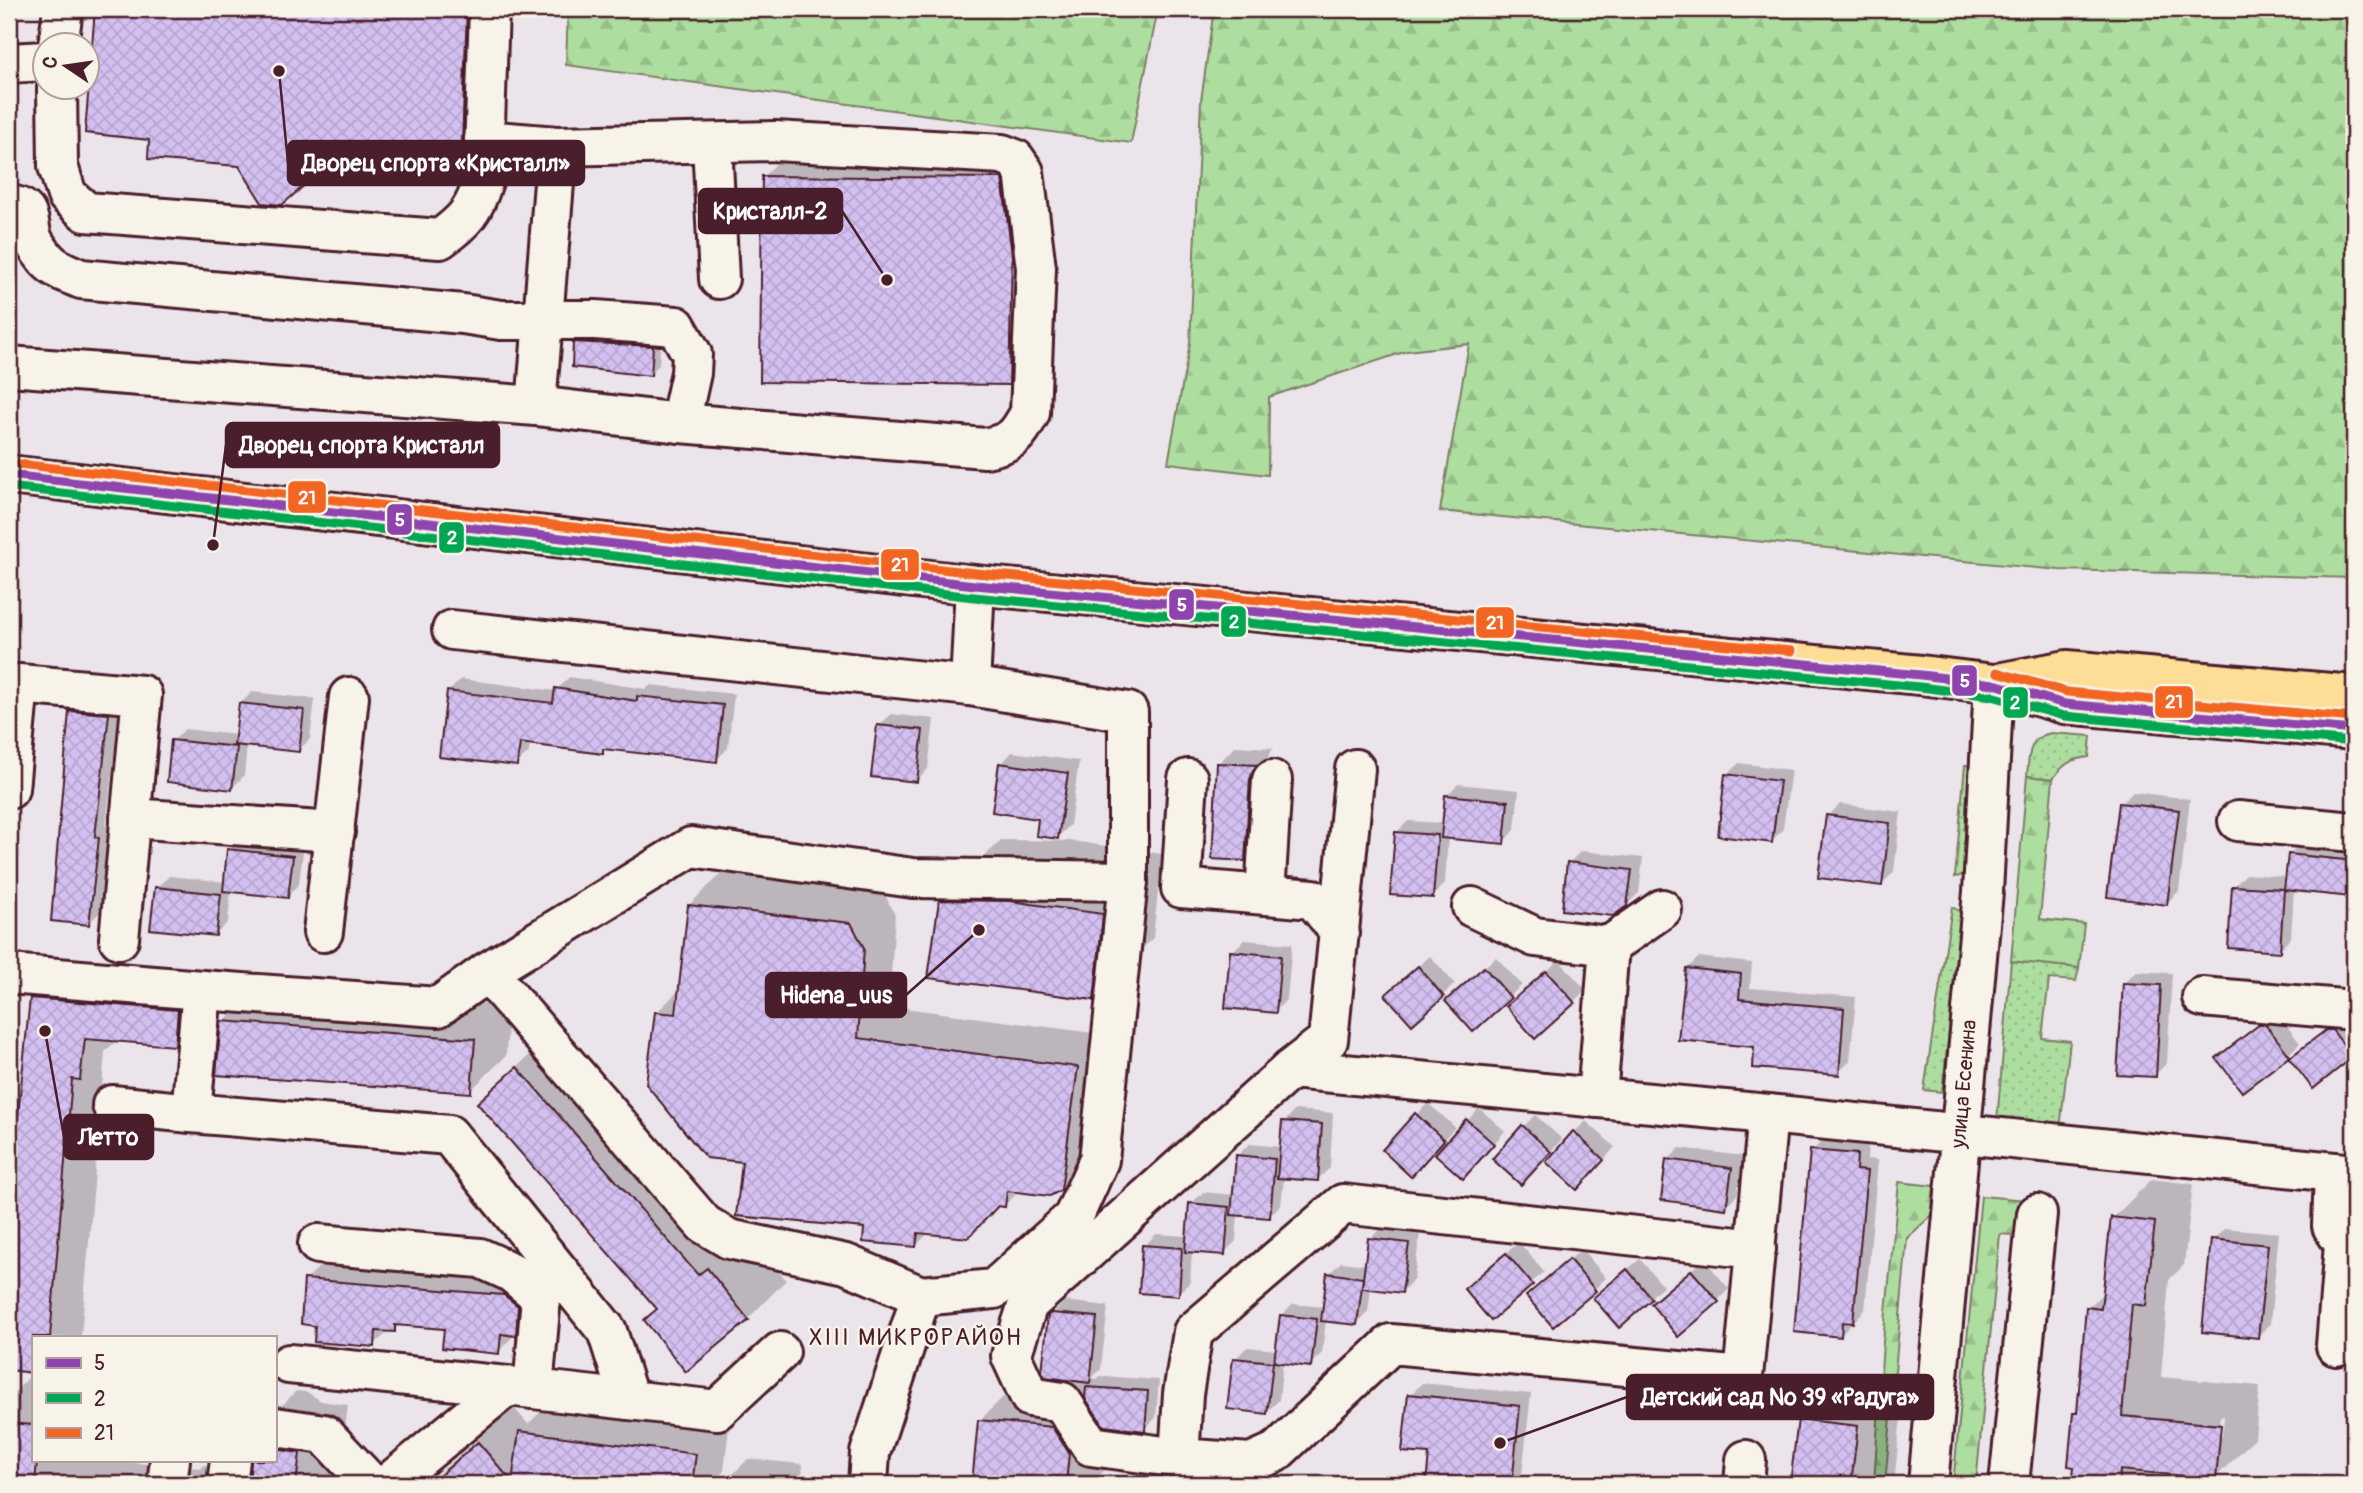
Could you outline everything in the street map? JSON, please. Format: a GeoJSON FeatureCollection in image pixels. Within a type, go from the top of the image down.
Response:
{"type":"FeatureCollection","features":[{"type":"Feature","properties":{"kind":"main road"},"geometry":{"type":"LineString","coordinates":[[9,475],[975,585],[1921,675],[1994,684],[2065,704],[2354,730]]}},
{"type":"Feature","properties":{"kind":"main road"},"geometry":{"type":"LineString","coordinates":[[1994,684],[2067,670],[2354,695]]}},
{"type":"Feature","properties":{"kind":"street"},"geometry":{"type":"LineString","coordinates":[[60,32],[63,9]]}},
{"type":"Feature","properties":{"kind":"street"},"geometry":{"type":"LineString","coordinates":[[57,102],[58,166],[67,195],[86,212],[440,240],[463,223],[477,200],[483,181],[488,9]]}},
{"type":"Feature","properties":{"kind":"street"},"geometry":{"type":"LineString","coordinates":[[9,63],[32,62]]}},
{"type":"Feature","properties":{"kind":"street"},"geometry":{"type":"LineString","coordinates":[[9,366],[536,405],[680,424],[985,448],[1003,445],[1018,433],[1030,413],[1036,268],[1024,172],[1015,159],[1002,154],[775,141],[557,146],[484,141]]}},
{"type":"Feature","properties":{"kind":"street"},"geometry":{"type":"LineString","coordinates":[[712,143],[719,279]]}},
{"type":"Feature","properties":{"kind":"street"},"geometry":{"type":"LineString","coordinates":[[536,405],[557,146]]}},
{"type":"Feature","properties":{"kind":"street"},"geometry":{"type":"LineString","coordinates":[[9,205],[26,211],[33,241],[47,260],[61,271],[81,279],[463,314],[501,320],[595,320],[676,326],[692,354],[691,373],[680,424]]}},
{"type":"Feature","properties":{"kind":"street"},"geometry":{"type":"LineString","coordinates":[[970,686],[975,585]]}},
{"type":"Feature","properties":{"kind":"street"},"geometry":{"type":"LineString","coordinates":[[452,630],[970,686],[1128,712],[1128,881],[1099,1160],[1073,1218],[994,1289],[920,1296],[846,1264],[729,1239],[704,1224],[487,972]]}},
{"type":"Feature","properties":{"kind":"street"},"geometry":{"type":"LineString","coordinates":[[9,789],[19,684],[142,695],[119,939]]}},
{"type":"Feature","properties":{"kind":"street","name":"улица Есенина"},"geometry":{"type":"LineString","coordinates":[[1928,1484],[1983,892],[1994,684]]}},
{"type":"Feature","properties":{"kind":"street"},"geometry":{"type":"LineString","coordinates":[[323,932],[349,697]]}},
{"type":"Feature","properties":{"kind":"street"},"geometry":{"type":"LineString","coordinates":[[1355,769],[1328,1040],[1291,1069],[1028,1304],[1011,1356],[1030,1397],[1062,1402],[1091,1446],[1179,1458],[1251,1462],[1276,1451],[1391,1344],[1743,1377],[1768,1114]]}},
{"type":"Feature","properties":{"kind":"street"},"geometry":{"type":"LineString","coordinates":[[1188,779],[1181,888],[1313,899],[1339,931]]}},
{"type":"Feature","properties":{"kind":"street"},"geometry":{"type":"LineString","coordinates":[[1265,895],[1272,780]]}},
{"type":"Feature","properties":{"kind":"street"},"geometry":{"type":"LineString","coordinates":[[130,818],[335,832]]}},
{"type":"Feature","properties":{"kind":"street"},"geometry":{"type":"LineString","coordinates":[[2238,821],[2354,832]]}},
{"type":"Feature","properties":{"kind":"street"},"geometry":{"type":"LineString","coordinates":[[9,974],[438,1007],[487,972],[691,847],[913,878],[1128,881]]}},
{"type":"Feature","properties":{"kind":"street"},"geometry":{"type":"LineString","coordinates":[[1472,907],[1535,937],[1609,946],[1662,909]]}},
{"type":"Feature","properties":{"kind":"street"},"geometry":{"type":"LineString","coordinates":[[1597,1098],[1609,946]]}},
{"type":"Feature","properties":{"kind":"street"},"geometry":{"type":"LineString","coordinates":[[191,1113],[202,990]]}},
{"type":"Feature","properties":{"kind":"street"},"geometry":{"type":"LineString","coordinates":[[2202,997],[2354,1010]]}},
{"type":"Feature","properties":{"kind":"street"},"geometry":{"type":"LineString","coordinates":[[1291,1069],[1768,1114],[2344,1173],[2332,1226],[2344,1244],[2336,1346]]}},
{"type":"Feature","properties":{"kind":"street"},"geometry":{"type":"LineString","coordinates":[[112,1105],[449,1135],[607,1331],[629,1400]]}},
{"type":"Feature","properties":{"kind":"street"},"geometry":{"type":"LineString","coordinates":[[1179,1458],[1183,1394],[1193,1332],[1343,1205],[1756,1249]]}},
{"type":"Feature","properties":{"kind":"street"},"geometry":{"type":"LineString","coordinates":[[2009,1484],[2036,1214]]}},
{"type":"Feature","properties":{"kind":"street"},"geometry":{"type":"LineString","coordinates":[[318,1244],[480,1258],[511,1272],[541,1297],[520,1388],[388,1484]]}},
{"type":"Feature","properties":{"kind":"street"},"geometry":{"type":"LineString","coordinates":[[867,1484],[870,1453],[920,1296]]}},
{"type":"Feature","properties":{"kind":"street"},"geometry":{"type":"LineString","coordinates":[[289,1364],[717,1410],[780,1352]]}},
{"type":"Feature","properties":{"kind":"street"},"geometry":{"type":"LineString","coordinates":[[276,1427],[324,1434],[371,1484]]}},
{"type":"Feature","properties":{"kind":"street"},"geometry":{"type":"LineString","coordinates":[[167,1484],[170,1462]]}},
{"type":"Feature","properties":{"kind":"street"},"geometry":{"type":"LineString","coordinates":[[227,1484],[230,1462]]}},
{"type":"Feature","properties":{"kind":"green space"},"geometry":{"type":"Polygon","coordinates":[[[568,9],[1158,9],[1131,143],[566,65],[568,9]]]}},
{"type":"Feature","properties":{"kind":"green space"},"geometry":{"type":"Polygon","coordinates":[[[1214,9],[2354,9],[2354,578],[2059,570],[1440,511],[1469,344],[1407,351],[1269,397],[1268,475],[1168,463],[1190,343],[1201,101],[1214,9]]]}},
{"type":"Feature","properties":{"kind":"green space"},"geometry":{"type":"Polygon","coordinates":[[[2051,733],[2091,736],[2089,757],[2068,763],[2053,779],[2027,776],[2031,748],[2038,738],[2051,733]]]}},
{"type":"Feature","properties":{"kind":"green space"},"geometry":{"type":"Polygon","coordinates":[[[1965,765],[1978,766],[1966,870],[1955,877],[1965,765]]]}},
{"type":"Feature","properties":{"kind":"green space"},"geometry":{"type":"Polygon","coordinates":[[[2027,776],[2053,779],[2040,919],[2084,924],[2079,968],[2011,961],[2027,776]]]}},
{"type":"Feature","properties":{"kind":"green space"},"geometry":{"type":"Polygon","coordinates":[[[1952,907],[1959,911],[1962,918],[1942,1092],[1924,1090],[1952,907]]]}},
{"type":"Feature","properties":{"kind":"green space"},"geometry":{"type":"Polygon","coordinates":[[[2011,961],[2079,968],[2076,981],[2049,979],[2042,1038],[2070,1041],[2060,1129],[1997,1121],[2011,961]]]}},
{"type":"Feature","properties":{"kind":"green space"},"geometry":{"type":"Polygon","coordinates":[[[1899,1182],[1934,1186],[1931,1216],[1907,1238],[1885,1484],[1874,1484],[1883,1342],[1899,1182]]]}},
{"type":"Feature","properties":{"kind":"green space"},"geometry":{"type":"Polygon","coordinates":[[[1981,1196],[2026,1200],[2023,1236],[2000,1234],[1976,1484],[1953,1484],[1981,1196]]]}},
{"type":"Feature","properties":{"kind":"building"},"geometry":{"type":"Polygon","coordinates":[[[95,9],[467,9],[461,171],[455,182],[325,167],[282,205],[262,203],[239,166],[148,159],[149,140],[85,133],[88,102],[102,102],[102,32],[93,32],[95,9]]]}},
{"type":"Feature","properties":{"kind":"building"},"geometry":{"type":"Polygon","coordinates":[[[762,176],[1002,178],[1012,255],[1009,385],[760,382],[762,176]]]}},
{"type":"Feature","properties":{"kind":"building"},"geometry":{"type":"Polygon","coordinates":[[[573,342],[653,346],[651,376],[572,367],[573,342]]]}},
{"type":"Feature","properties":{"kind":"building"},"geometry":{"type":"Polygon","coordinates":[[[555,688],[637,701],[637,696],[723,705],[717,762],[603,749],[603,754],[520,743],[517,766],[439,757],[447,691],[553,703],[555,688]]]}},
{"type":"Feature","properties":{"kind":"building"},"geometry":{"type":"Polygon","coordinates":[[[239,703],[304,710],[299,752],[234,745],[239,703]]]}},
{"type":"Feature","properties":{"kind":"building"},"geometry":{"type":"Polygon","coordinates":[[[69,711],[109,714],[95,837],[99,838],[89,925],[51,921],[69,711]]]}},
{"type":"Feature","properties":{"kind":"building"},"geometry":{"type":"Polygon","coordinates":[[[877,725],[923,730],[917,782],[871,777],[877,725]]]}},
{"type":"Feature","properties":{"kind":"building"},"geometry":{"type":"Polygon","coordinates":[[[171,740],[237,747],[232,790],[167,782],[171,740]]]}},
{"type":"Feature","properties":{"kind":"building"},"geometry":{"type":"Polygon","coordinates":[[[999,763],[1068,773],[1058,839],[1036,836],[1038,819],[992,812],[999,763]]]}},
{"type":"Feature","properties":{"kind":"building"},"geometry":{"type":"Polygon","coordinates":[[[1217,763],[1257,765],[1250,779],[1245,861],[1212,859],[1217,763]]]}},
{"type":"Feature","properties":{"kind":"building"},"geometry":{"type":"Polygon","coordinates":[[[1725,774],[1780,781],[1772,843],[1718,836],[1725,774]]]}},
{"type":"Feature","properties":{"kind":"building"},"geometry":{"type":"Polygon","coordinates":[[[1445,795],[1508,801],[1504,844],[1441,838],[1445,795]]]}},
{"type":"Feature","properties":{"kind":"building"},"geometry":{"type":"Polygon","coordinates":[[[2119,803],[2179,810],[2167,905],[2107,897],[2119,803]]]}},
{"type":"Feature","properties":{"kind":"building"},"geometry":{"type":"Polygon","coordinates":[[[1826,815],[1890,823],[1882,886],[1818,878],[1826,815]]]}},
{"type":"Feature","properties":{"kind":"building"},"geometry":{"type":"Polygon","coordinates":[[[1395,832],[1438,835],[1433,898],[1390,895],[1395,832]]]}},
{"type":"Feature","properties":{"kind":"building"},"geometry":{"type":"Polygon","coordinates":[[[227,849],[293,856],[288,898],[223,891],[227,849]]]}},
{"type":"Feature","properties":{"kind":"building"},"geometry":{"type":"Polygon","coordinates":[[[2288,854],[2354,861],[2351,897],[2284,890],[2288,854]]]}},
{"type":"Feature","properties":{"kind":"building"},"geometry":{"type":"Polygon","coordinates":[[[1567,862],[1632,870],[1627,906],[1613,916],[1562,910],[1567,862]]]}},
{"type":"Feature","properties":{"kind":"building"},"geometry":{"type":"Polygon","coordinates":[[[2232,886],[2284,889],[2280,952],[2228,948],[2232,886]]]}},
{"type":"Feature","properties":{"kind":"building"},"geometry":{"type":"Polygon","coordinates":[[[155,887],[221,894],[216,936],[150,929],[155,887]]]}},
{"type":"Feature","properties":{"kind":"building"},"geometry":{"type":"Polygon","coordinates":[[[939,900],[1010,901],[1103,914],[1094,1000],[928,978],[939,900]]]}},
{"type":"Feature","properties":{"kind":"building"},"geometry":{"type":"Polygon","coordinates":[[[688,905],[851,923],[864,948],[858,1038],[1078,1067],[1061,1190],[1050,1196],[1007,1191],[1005,1207],[998,1206],[968,1238],[918,1233],[916,1247],[863,1242],[864,1228],[736,1216],[742,1162],[706,1158],[646,1084],[655,1012],[676,1014],[688,905]]]}},
{"type":"Feature","properties":{"kind":"building"},"geometry":{"type":"Polygon","coordinates":[[[1230,951],[1281,956],[1276,1013],[1225,1008],[1230,951]]]}},
{"type":"Feature","properties":{"kind":"building"},"geometry":{"type":"Polygon","coordinates":[[[1418,966],[1444,997],[1412,1025],[1385,995],[1418,966]]]}},
{"type":"Feature","properties":{"kind":"building"},"geometry":{"type":"Polygon","coordinates":[[[1484,967],[1511,998],[1473,1032],[1445,1001],[1484,967]]]}},
{"type":"Feature","properties":{"kind":"building"},"geometry":{"type":"Polygon","coordinates":[[[1686,968],[1741,974],[1739,999],[1844,1008],[1839,1075],[1753,1068],[1754,1047],[1678,1040],[1686,968]]]}},
{"type":"Feature","properties":{"kind":"building"},"geometry":{"type":"Polygon","coordinates":[[[1546,971],[1575,1003],[1535,1039],[1506,1006],[1546,971]]]}},
{"type":"Feature","properties":{"kind":"building"},"geometry":{"type":"Polygon","coordinates":[[[2123,983],[2161,985],[2156,1077],[2117,1075],[2123,983]]]}},
{"type":"Feature","properties":{"kind":"building"},"geometry":{"type":"Polygon","coordinates":[[[30,998],[178,1010],[175,1046],[85,1039],[80,1080],[72,1079],[50,1336],[32,1336],[32,1373],[9,1370],[9,1203],[30,998]]]}},
{"type":"Feature","properties":{"kind":"building"},"geometry":{"type":"Polygon","coordinates":[[[221,1021],[475,1039],[471,1093],[216,1075],[221,1021]]]}},
{"type":"Feature","properties":{"kind":"building"},"geometry":{"type":"Polygon","coordinates":[[[2260,1024],[2265,1024],[2290,1056],[2242,1092],[2216,1058],[2260,1024]]]}},
{"type":"Feature","properties":{"kind":"building"},"geometry":{"type":"Polygon","coordinates":[[[2326,1030],[2332,1030],[2353,1057],[2313,1089],[2289,1058],[2326,1030]]]}},
{"type":"Feature","properties":{"kind":"building"},"geometry":{"type":"Polygon","coordinates":[[[517,1067],[698,1275],[707,1268],[749,1320],[686,1372],[644,1320],[657,1309],[477,1103],[517,1067]]]}},
{"type":"Feature","properties":{"kind":"building"},"geometry":{"type":"Polygon","coordinates":[[[1415,1113],[1444,1140],[1411,1177],[1382,1150],[1415,1113]]]}},
{"type":"Feature","properties":{"kind":"building"},"geometry":{"type":"Polygon","coordinates":[[[1466,1119],[1494,1144],[1463,1179],[1435,1154],[1466,1119]]]}},
{"type":"Feature","properties":{"kind":"building"},"geometry":{"type":"Polygon","coordinates":[[[1282,1121],[1322,1124],[1318,1181],[1277,1178],[1282,1121]]]}},
{"type":"Feature","properties":{"kind":"building"},"geometry":{"type":"Polygon","coordinates":[[[1522,1125],[1551,1152],[1521,1185],[1492,1159],[1522,1125]]]}},
{"type":"Feature","properties":{"kind":"building"},"geometry":{"type":"Polygon","coordinates":[[[1573,1131],[1604,1160],[1577,1190],[1546,1162],[1573,1131]]]}},
{"type":"Feature","properties":{"kind":"building"},"geometry":{"type":"Polygon","coordinates":[[[1810,1150],[1857,1154],[1856,1170],[1867,1171],[1853,1323],[1842,1322],[1841,1337],[1794,1332],[1810,1150]]]}},
{"type":"Feature","properties":{"kind":"building"},"geometry":{"type":"Polygon","coordinates":[[[1236,1155],[1275,1159],[1270,1218],[1231,1215],[1236,1155]]]}},
{"type":"Feature","properties":{"kind":"building"},"geometry":{"type":"Polygon","coordinates":[[[1666,1159],[1732,1168],[1726,1209],[1661,1200],[1666,1159]]]}},
{"type":"Feature","properties":{"kind":"building"},"geometry":{"type":"Polygon","coordinates":[[[1189,1203],[1229,1207],[1225,1255],[1185,1252],[1189,1203]]]}},
{"type":"Feature","properties":{"kind":"building"},"geometry":{"type":"Polygon","coordinates":[[[2111,1217],[2155,1222],[2146,1306],[2132,1304],[2122,1416],[2221,1425],[2216,1479],[2120,1470],[2119,1484],[2072,1484],[2074,1467],[2068,1466],[2073,1413],[2077,1413],[2086,1307],[2101,1309],[2111,1217]]]}},
{"type":"Feature","properties":{"kind":"building"},"geometry":{"type":"Polygon","coordinates":[[[1368,1238],[1409,1243],[1402,1293],[1362,1288],[1368,1238]]]}},
{"type":"Feature","properties":{"kind":"building"},"geometry":{"type":"Polygon","coordinates":[[[2211,1239],[2268,1245],[2258,1338],[2202,1332],[2211,1239]]]}},
{"type":"Feature","properties":{"kind":"building"},"geometry":{"type":"Polygon","coordinates":[[[1142,1245],[1182,1248],[1179,1296],[1139,1293],[1142,1245]]]}},
{"type":"Feature","properties":{"kind":"building"},"geometry":{"type":"Polygon","coordinates":[[[1506,1253],[1533,1285],[1491,1321],[1464,1289],[1506,1253]]]}},
{"type":"Feature","properties":{"kind":"building"},"geometry":{"type":"Polygon","coordinates":[[[1569,1259],[1596,1291],[1553,1327],[1526,1296],[1569,1259]]]}},
{"type":"Feature","properties":{"kind":"building"},"geometry":{"type":"Polygon","coordinates":[[[1627,1269],[1652,1299],[1619,1328],[1593,1298],[1627,1269]]]}},
{"type":"Feature","properties":{"kind":"building"},"geometry":{"type":"Polygon","coordinates":[[[1691,1270],[1719,1302],[1678,1337],[1651,1304],[1691,1270]]]}},
{"type":"Feature","properties":{"kind":"building"},"geometry":{"type":"Polygon","coordinates":[[[1327,1273],[1363,1278],[1357,1325],[1321,1321],[1327,1273]]]}},
{"type":"Feature","properties":{"kind":"building"},"geometry":{"type":"Polygon","coordinates":[[[304,1279],[504,1295],[518,1306],[516,1336],[501,1334],[499,1354],[442,1348],[444,1329],[395,1325],[395,1332],[376,1331],[375,1347],[314,1342],[315,1326],[301,1324],[304,1279]]]}},
{"type":"Feature","properties":{"kind":"building"},"geometry":{"type":"Polygon","coordinates":[[[1051,1313],[1097,1317],[1090,1383],[1045,1377],[1042,1372],[1048,1315],[1051,1313]]]}},
{"type":"Feature","properties":{"kind":"building"},"geometry":{"type":"Polygon","coordinates":[[[1280,1315],[1317,1319],[1311,1367],[1274,1362],[1280,1315]]]}},
{"type":"Feature","properties":{"kind":"building"},"geometry":{"type":"Polygon","coordinates":[[[1233,1358],[1273,1362],[1267,1414],[1227,1409],[1233,1358]]]}},
{"type":"Feature","properties":{"kind":"building"},"geometry":{"type":"Polygon","coordinates":[[[1086,1387],[1148,1391],[1145,1431],[1104,1426],[1085,1398],[1086,1387]]]}},
{"type":"Feature","properties":{"kind":"building"},"geometry":{"type":"Polygon","coordinates":[[[1408,1394],[1520,1406],[1512,1484],[1426,1484],[1429,1454],[1402,1452],[1408,1394]]]}},
{"type":"Feature","properties":{"kind":"building"},"geometry":{"type":"Polygon","coordinates":[[[1798,1419],[1858,1426],[1851,1484],[1790,1484],[1798,1419]]]}},
{"type":"Feature","properties":{"kind":"building"},"geometry":{"type":"Polygon","coordinates":[[[978,1420],[1052,1427],[1069,1453],[1066,1484],[972,1484],[978,1420]]]}},
{"type":"Feature","properties":{"kind":"building"},"geometry":{"type":"Polygon","coordinates":[[[9,1423],[32,1425],[32,1462],[37,1462],[35,1484],[9,1484],[9,1423]]]}},
{"type":"Feature","properties":{"kind":"building"},"geometry":{"type":"Polygon","coordinates":[[[519,1431],[696,1454],[692,1484],[430,1484],[478,1442],[512,1482],[519,1431]]]}},
{"type":"Feature","properties":{"kind":"building"},"geometry":{"type":"Polygon","coordinates":[[[276,1449],[300,1453],[296,1484],[249,1484],[251,1462],[276,1462],[276,1449]]]}},
{"type":"Feature","properties":{"kind":"transit line","name":"21"},"geometry":{"type":"LineString","coordinates":[[10,463],[976,573],[1792,651]]}},
{"type":"Feature","properties":{"kind":"transit line","name":"5"},"geometry":{"type":"LineString","coordinates":[[9,475],[975,585],[1921,675],[1994,684],[2065,704],[2354,730]]}},
{"type":"Feature","properties":{"kind":"transit line","name":"2"},"geometry":{"type":"LineString","coordinates":[[9,487],[974,597],[1920,687],[1992,696],[2064,716],[2353,742]]}},
{"type":"Feature","properties":{"kind":"transit line","name":"21"},"geometry":{"type":"LineString","coordinates":[[1997,672],[2067,692],[2354,718]]}},
{"type":"Feature","properties":{"kind":"place","name":"Дворец спорта «Кристалл»"},"geometry":{"type":"Point","coordinates":[279,71]}},
{"type":"Feature","properties":{"kind":"place","name":"Кристалл-2"},"geometry":{"type":"Point","coordinates":[887,280]}},
{"type":"Feature","properties":{"kind":"place","name":"Дворец спорта Кристалл"},"geometry":{"type":"Point","coordinates":[213,545]}},
{"type":"Feature","properties":{"kind":"place","name":"Hidena_uus"},"geometry":{"type":"Point","coordinates":[979,930]}},
{"type":"Feature","properties":{"kind":"place","name":"Летто"},"geometry":{"type":"Point","coordinates":[45,1031]}},
{"type":"Feature","properties":{"kind":"place","name":"Детский сад № 39 «Радуга»"},"geometry":{"type":"Point","coordinates":[1500,1443]}},
{"type":"Feature","properties":{"kind":"district","name":"XIII МИКРОРАЙОН"},"geometry":{"type":"Point","coordinates":[916,1337]}}]}
